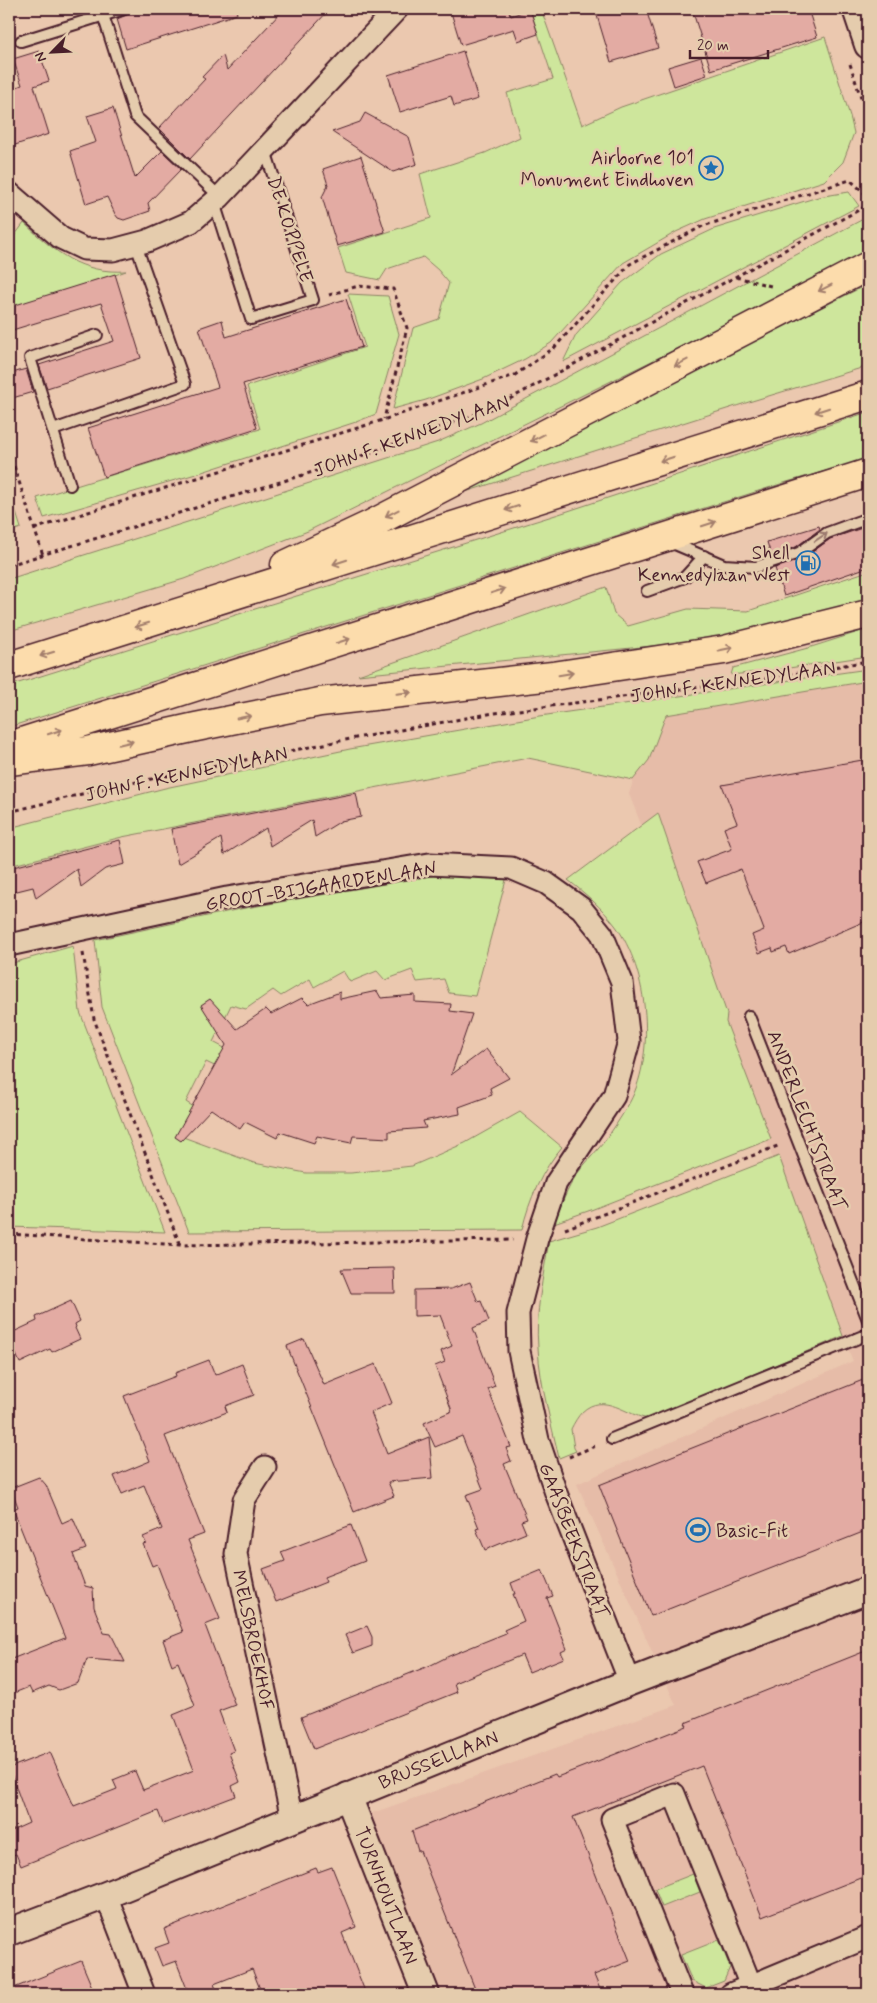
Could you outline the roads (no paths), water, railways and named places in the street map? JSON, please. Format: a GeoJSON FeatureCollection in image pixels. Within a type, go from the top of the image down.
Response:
{"type":"FeatureCollection","features":[{"type":"Feature","properties":{"kind":"main road"},"geometry":{"type":"LineString","coordinates":[[188,610],[372,524],[868,266]]}},
{"type":"Feature","properties":{"kind":"main road"},"geometry":{"type":"LineString","coordinates":[[9,666],[868,395]]}},
{"type":"Feature","properties":{"kind":"main road"},"geometry":{"type":"LineString","coordinates":[[9,746],[868,473]]}},
{"type":"Feature","properties":{"kind":"main road"},"geometry":{"type":"LineString","coordinates":[[9,761],[88,751],[320,702],[553,676],[724,650],[868,614]]}},
{"type":"Feature","properties":{"kind":"street","name":"DE KOPPELE"},"geometry":{"type":"LineString","coordinates":[[9,193],[61,238],[84,248],[113,250],[136,244],[191,222],[217,199],[265,150],[397,9]]}},
{"type":"Feature","properties":{"kind":"street"},"geometry":{"type":"LineString","coordinates":[[856,9],[868,45]]}},
{"type":"Feature","properties":{"kind":"street","name":"GROOT-BIJGAARDENLAAN"},"geometry":{"type":"LineString","coordinates":[[9,945],[227,898],[429,864],[511,868],[546,882],[581,908],[602,934],[622,982],[629,1041],[614,1096],[556,1183],[537,1239],[518,1313],[519,1351],[530,1396]]}},
{"type":"Feature","properties":{"kind":"street","name":"GAASBEEKSTRAAT"},"geometry":{"type":"LineString","coordinates":[[530,1396],[538,1440],[556,1493],[630,1682]]}},
{"type":"Feature","properties":{"kind":"street","name":"MELSBROEKHOF"},"geometry":{"type":"LineString","coordinates":[[265,1467],[244,1500],[236,1554],[292,1819]]}},
{"type":"Feature","properties":{"kind":"street","name":"BRUSSELLAAN"},"geometry":{"type":"LineString","coordinates":[[9,1932],[106,1896],[630,1682],[868,1590]]}},
{"type":"Feature","properties":{"kind":"street"},"geometry":{"type":"LineString","coordinates":[[682,1994],[612,1819],[674,1794],[750,1986]]}},
{"type":"Feature","properties":{"kind":"street","name":"TURNHOUTLAAN"},"geometry":{"type":"LineString","coordinates":[[348,1796],[426,1994]]}},
{"type":"Feature","properties":{"kind":"street"},"geometry":{"type":"LineString","coordinates":[[106,1896],[144,1994]]}},
{"type":"Feature","properties":{"kind":"street"},"geometry":{"type":"LineString","coordinates":[[731,1994],[868,1937]]}},
{"type":"Feature","properties":{"kind":"lane"},"geometry":{"type":"LineString","coordinates":[[21,41],[124,9]]}},
{"type":"Feature","properties":{"kind":"lane","name":"DE KOPPELE"},"geometry":{"type":"LineString","coordinates":[[103,15],[135,116],[217,199],[252,320],[314,300],[265,150]]}},
{"type":"Feature","properties":{"kind":"lane"},"geometry":{"type":"LineString","coordinates":[[53,430],[185,384],[136,244]]}},
{"type":"Feature","properties":{"kind":"lane"},"geometry":{"type":"LineString","coordinates":[[70,485],[30,358],[97,334]]}},
{"type":"Feature","properties":{"kind":"lane"},"geometry":{"type":"LineString","coordinates":[[662,539],[724,565],[756,567],[799,553],[827,533],[868,518]]}},
{"type":"Feature","properties":{"kind":"lane"},"geometry":{"type":"LineString","coordinates":[[647,591],[685,577],[704,556]]}},
{"type":"Feature","properties":{"kind":"lane","name":"ANDERLECHTSTRAAT"},"geometry":{"type":"LineString","coordinates":[[749,1016],[868,1320]]}},
{"type":"Feature","properties":{"kind":"lane"},"geometry":{"type":"LineString","coordinates":[[612,1439],[868,1334]]}},
{"type":"Feature","properties":{"kind":"place","name":"Airborne 101 Monument Eindhoven"},"geometry":{"type":"Point","coordinates":[711,168]}},
{"type":"Feature","properties":{"kind":"place","name":"Shell Kennedylaan West"},"geometry":{"type":"Point","coordinates":[808,563]}},
{"type":"Feature","properties":{"kind":"place","name":"Basic-Fit"},"geometry":{"type":"Point","coordinates":[698,1530]}}]}
